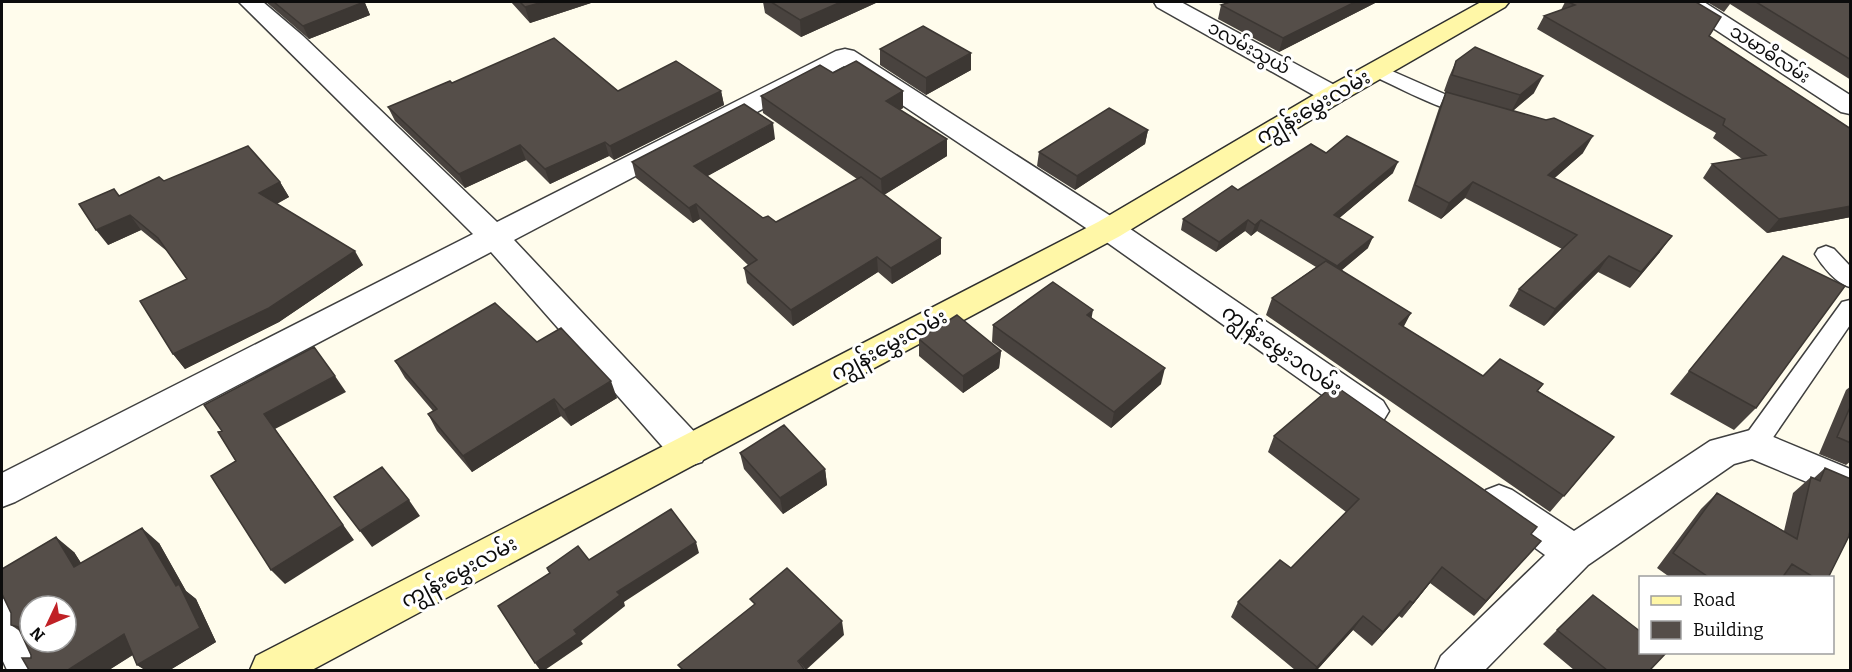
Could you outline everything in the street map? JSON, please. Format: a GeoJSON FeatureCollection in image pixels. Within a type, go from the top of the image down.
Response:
{"type":"FeatureCollection","features":[{"type":"Feature","properties":{"kind":"street"},"geometry":{"type":"LineString","coordinates":[[250,2],[294,41],[494,237],[689,451]]}},
{"type":"Feature","properties":{"kind":"street","name":"၁လမ်းသွယ်"},"geometry":{"type":"LineString","coordinates":[[1165,2],[1333,95]]}},
{"type":"Feature","properties":{"kind":"street","name":"ကျွန်းမွှေးလမ်း"},"geometry":{"type":"LineString","coordinates":[[271,670],[1109,229],[1333,95],[1497,2]]}},
{"type":"Feature","properties":{"kind":"street","name":"သမာဓိလမ်း"},"geometry":{"type":"LineString","coordinates":[[1689,2],[1851,106]]}},
{"type":"Feature","properties":{"kind":"street","name":"ကျွန်းမွှေး၁လမ်း"},"geometry":{"type":"LineString","coordinates":[[494,237],[845,56],[1109,229],[1400,432]]}},
{"type":"Feature","properties":{"kind":"street"},"geometry":{"type":"LineString","coordinates":[[2,491],[494,237]]}},
{"type":"Feature","properties":{"kind":"street"},"geometry":{"type":"LineString","coordinates":[[1456,670],[1574,553],[1723,452],[1754,444],[1851,484]]}},
{"type":"Feature","properties":{"kind":"street"},"geometry":{"type":"LineString","coordinates":[[1477,486],[1574,553]]}},
{"type":"Feature","properties":{"kind":"street"},"geometry":{"type":"LineString","coordinates":[[2,617],[29,670]]}},
{"type":"Feature","properties":{"kind":"lane"},"geometry":{"type":"LineString","coordinates":[[1376,70],[1451,104],[1495,116]]}},
{"type":"Feature","properties":{"kind":"lane"},"geometry":{"type":"LineString","coordinates":[[1826,254],[1851,279]]}},
{"type":"Feature","properties":{"kind":"lane"},"geometry":{"type":"LineString","coordinates":[[1754,444],[1851,308]]}},
{"type":"Feature","properties":{"kind":"building"},"geometry":{"type":"Polygon","coordinates":[[[274,2],[364,2],[303,26],[274,2]]]}},
{"type":"Feature","properties":{"kind":"building"},"geometry":{"type":"Polygon","coordinates":[[[520,2],[543,2],[525,7],[520,2]]]}},
{"type":"Feature","properties":{"kind":"building"},"geometry":{"type":"Polygon","coordinates":[[[771,2],[841,2],[800,20],[771,2]]]}},
{"type":"Feature","properties":{"kind":"building"},"geometry":{"type":"Polygon","coordinates":[[[1230,2],[1355,2],[1283,38],[1221,5],[1230,2]]]}},
{"type":"Feature","properties":{"kind":"building"},"geometry":{"type":"Polygon","coordinates":[[[1568,2],[1696,2],[1721,17],[1709,36],[1851,129],[1851,206],[1779,219],[1712,164],[1766,155],[1723,125],[1725,119],[1544,16],[1575,5],[1568,2]]]}},
{"type":"Feature","properties":{"kind":"building"},"geometry":{"type":"Polygon","coordinates":[[[1756,2],[1851,2],[1851,60],[1756,2]]]}},
{"type":"Feature","properties":{"kind":"building"},"geometry":{"type":"Polygon","coordinates":[[[923,26],[971,53],[926,78],[880,49],[923,26]]]}},
{"type":"Feature","properties":{"kind":"building"},"geometry":{"type":"Polygon","coordinates":[[[554,38],[618,91],[676,61],[721,91],[610,146],[605,142],[545,169],[520,145],[459,174],[388,107],[450,81],[452,83],[554,38]]]}},
{"type":"Feature","properties":{"kind":"building"},"geometry":{"type":"Polygon","coordinates":[[[1475,47],[1543,76],[1520,95],[1452,75],[1456,61],[1475,47]]]}},
{"type":"Feature","properties":{"kind":"building"},"geometry":{"type":"Polygon","coordinates":[[[856,61],[903,91],[886,101],[947,139],[881,179],[761,96],[820,65],[833,73],[856,61]]]}},
{"type":"Feature","properties":{"kind":"building"},"geometry":{"type":"Polygon","coordinates":[[[1446,92],[1546,120],[1554,118],[1593,136],[1548,175],[1672,236],[1641,272],[1609,256],[1555,309],[1519,289],[1577,235],[1473,182],[1449,203],[1415,185],[1446,92]]]}},
{"type":"Feature","properties":{"kind":"building"},"geometry":{"type":"Polygon","coordinates":[[[744,104],[773,123],[694,166],[763,218],[768,216],[776,222],[861,177],[941,238],[891,268],[877,257],[791,310],[744,268],[757,260],[696,204],[689,208],[632,162],[744,104]]]}},
{"type":"Feature","properties":{"kind":"building"},"geometry":{"type":"Polygon","coordinates":[[[1109,108],[1148,130],[1077,176],[1039,152],[1109,108]]]}},
{"type":"Feature","properties":{"kind":"building"},"geometry":{"type":"Polygon","coordinates":[[[1347,136],[1398,162],[1334,215],[1373,237],[1337,266],[1261,220],[1255,225],[1248,220],[1219,242],[1183,219],[1232,186],[1238,190],[1311,144],[1326,153],[1347,136]]]}},
{"type":"Feature","properties":{"kind":"building"},"geometry":{"type":"Polygon","coordinates":[[[248,146],[280,182],[259,193],[355,251],[269,308],[173,354],[140,301],[187,279],[158,238],[130,215],[96,230],[79,204],[114,189],[119,196],[159,177],[164,181],[248,146]]]}},
{"type":"Feature","properties":{"kind":"building"},"geometry":{"type":"Polygon","coordinates":[[[1783,256],[1845,286],[1756,408],[1689,371],[1783,256]]]}},
{"type":"Feature","properties":{"kind":"building"},"geometry":{"type":"Polygon","coordinates":[[[1326,261],[1411,313],[1399,324],[1483,376],[1500,359],[1543,384],[1537,391],[1614,437],[1564,496],[1272,298],[1326,261]]]}},
{"type":"Feature","properties":{"kind":"building"},"geometry":{"type":"Polygon","coordinates":[[[1053,282],[1093,310],[1087,315],[1165,368],[1114,412],[993,325],[1053,282]]]}},
{"type":"Feature","properties":{"kind":"building"},"geometry":{"type":"Polygon","coordinates":[[[495,303],[537,342],[561,328],[611,381],[564,410],[554,399],[463,456],[428,414],[437,409],[395,361],[495,303]]]}},
{"type":"Feature","properties":{"kind":"building"},"geometry":{"type":"Polygon","coordinates":[[[957,315],[1001,351],[963,376],[919,339],[957,315]]]}},
{"type":"Feature","properties":{"kind":"building"},"geometry":{"type":"Polygon","coordinates":[[[314,347],[335,376],[264,414],[343,525],[271,570],[211,476],[236,461],[218,432],[222,431],[204,405],[314,347]]]}},
{"type":"Feature","properties":{"kind":"building"},"geometry":{"type":"Polygon","coordinates":[[[1334,385],[1537,527],[1531,534],[1541,541],[1486,601],[1442,567],[1413,603],[1410,601],[1383,632],[1363,616],[1317,667],[1238,602],[1280,560],[1291,568],[1359,499],[1274,436],[1334,385]]]}},
{"type":"Feature","properties":{"kind":"building"},"geometry":{"type":"Polygon","coordinates":[[[1851,405],[1851,443],[1837,437],[1851,405]]]}},
{"type":"Feature","properties":{"kind":"building"},"geometry":{"type":"Polygon","coordinates":[[[784,425],[825,469],[780,498],[740,453],[784,425]]]}},
{"type":"Feature","properties":{"kind":"building"},"geometry":{"type":"Polygon","coordinates":[[[382,467],[409,500],[360,531],[334,497],[382,467]]]}},
{"type":"Feature","properties":{"kind":"building"},"geometry":{"type":"Polygon","coordinates":[[[1825,468],[1851,479],[1849,536],[1829,576],[1812,576],[1792,564],[1783,576],[1707,576],[1673,553],[1717,493],[1797,539],[1811,477],[1820,481],[1825,468]]]}},
{"type":"Feature","properties":{"kind":"building"},"geometry":{"type":"Polygon","coordinates":[[[671,509],[696,542],[617,592],[620,595],[574,630],[577,634],[535,663],[498,606],[550,573],[547,568],[578,546],[589,560],[671,509]]]}},
{"type":"Feature","properties":{"kind":"building"},"geometry":{"type":"Polygon","coordinates":[[[142,528],[176,586],[179,584],[200,628],[137,665],[124,634],[68,670],[29,670],[22,658],[31,658],[31,654],[78,654],[78,594],[18,594],[18,627],[11,625],[11,613],[2,594],[2,569],[56,537],[74,567],[142,528]]]}},
{"type":"Feature","properties":{"kind":"building"},"geometry":{"type":"Polygon","coordinates":[[[787,568],[842,621],[798,661],[805,670],[683,670],[678,665],[755,604],[750,599],[787,568]]]}},
{"type":"Feature","properties":{"kind":"building"},"geometry":{"type":"Polygon","coordinates":[[[1593,595],[1639,630],[1639,654],[1665,654],[1650,670],[1607,670],[1557,630],[1593,595]]]}}]}
